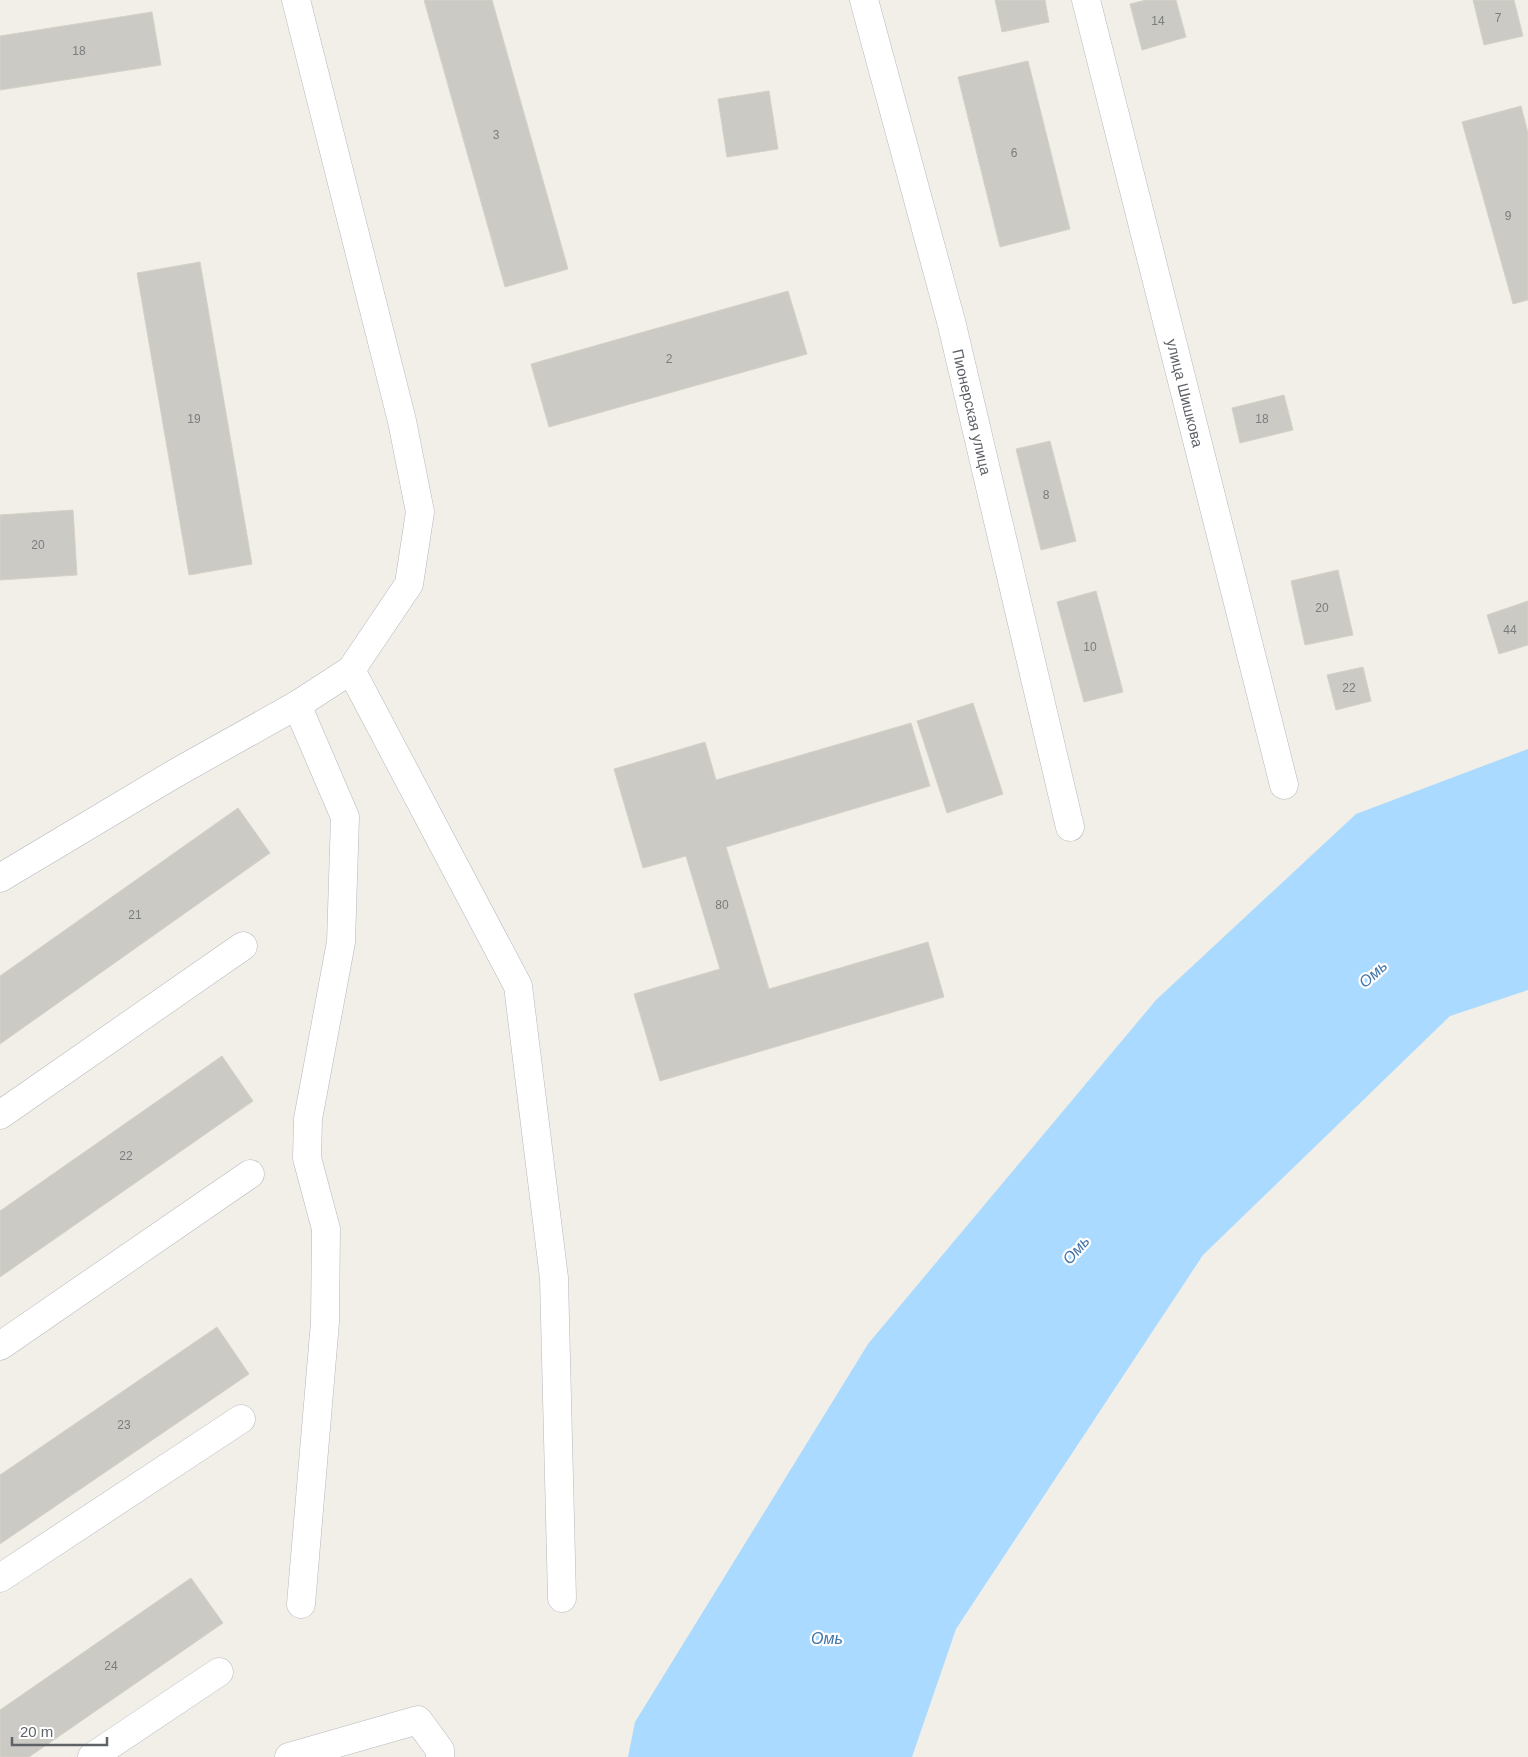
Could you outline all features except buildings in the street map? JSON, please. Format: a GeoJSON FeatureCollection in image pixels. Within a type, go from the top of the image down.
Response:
{"type":"FeatureCollection","features":[{"type":"Feature","properties":{"kind":"street"},"geometry":{"type":"LineString","coordinates":[[0,878],[174,774],[297,705],[351,670],[409,584],[420,512],[402,421],[296,0]]}},
{"type":"Feature","properties":{"kind":"street","name":"Пионерская улица"},"geometry":{"type":"LineString","coordinates":[[864,0],[952,325],[1070,827]]}},
{"type":"Feature","properties":{"kind":"street","name":"улица Шишкова"},"geometry":{"type":"LineString","coordinates":[[1086,0],[1284,785]]}},
{"type":"Feature","properties":{"kind":"street"},"geometry":{"type":"LineString","coordinates":[[351,670],[518,986],[554,1278],[562,1598]]}},
{"type":"Feature","properties":{"kind":"street"},"geometry":{"type":"LineString","coordinates":[[297,705],[345,817],[341,942],[308,1120],[307,1158],[326,1229],[325,1322],[301,1604]]}},
{"type":"Feature","properties":{"kind":"street"},"geometry":{"type":"LineString","coordinates":[[0,1115],[243,946]]}},
{"type":"Feature","properties":{"kind":"street"},"geometry":{"type":"LineString","coordinates":[[0,1346],[250,1174]]}},
{"type":"Feature","properties":{"kind":"street"},"geometry":{"type":"LineString","coordinates":[[0,1578],[240,1419]]}},
{"type":"Feature","properties":{"kind":"street"},"geometry":{"type":"LineString","coordinates":[[92,1757],[218,1672]]}},
{"type":"Feature","properties":{"kind":"street"},"geometry":{"type":"LineString","coordinates":[[289,1757],[418,1720],[440,1750],[440,1757]]}},
{"type":"Feature","properties":{"kind":"water","name":"Омь"},"geometry":{"type":"Polygon","coordinates":[[[1528,749],[1528,990],[1450,1016],[1203,1255],[956,1629],[912,1757],[628,1757],[635,1722],[868,1344],[1156,1000],[1356,814],[1528,749]]]}}]}
